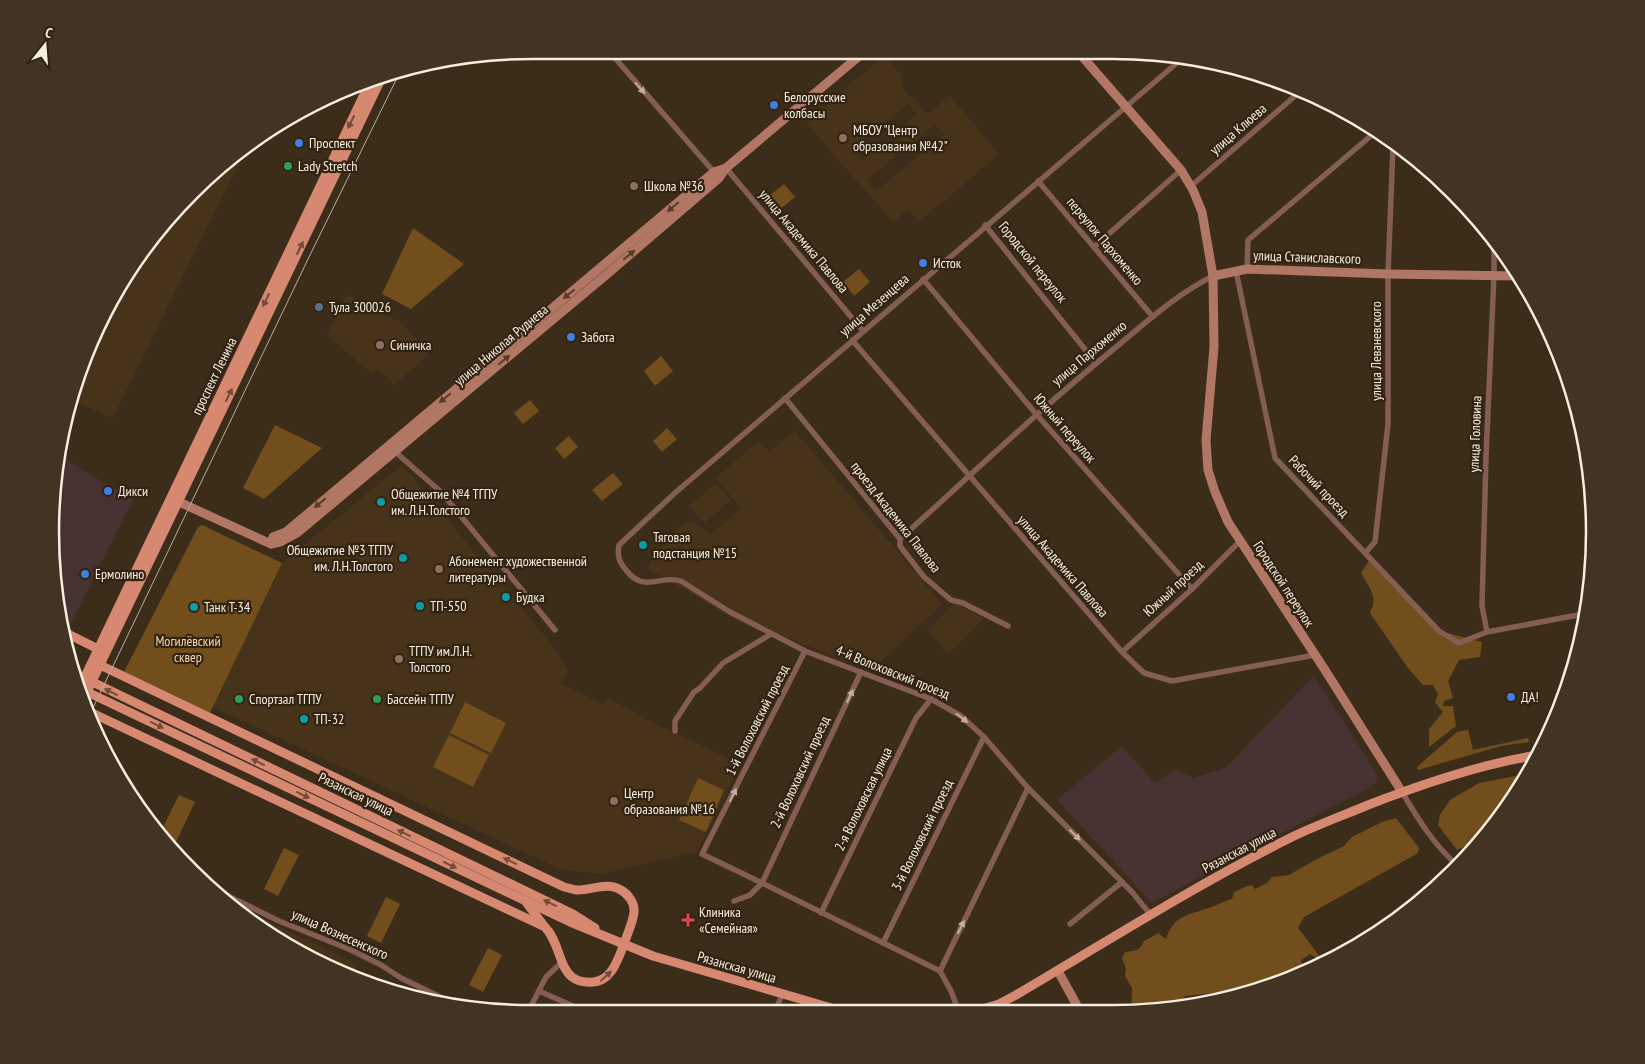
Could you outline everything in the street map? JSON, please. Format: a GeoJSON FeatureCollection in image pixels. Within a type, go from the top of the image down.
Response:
{"type":"FeatureCollection","features":[{"type":"Feature","properties":{"kind":"main road","name":"проспект Ленина"},"geometry":{"type":"LineString","coordinates":[[95,668],[98,649],[174,500],[378,85]]}},
{"type":"Feature","properties":{"kind":"main road","name":"проспект Ленина"},"geometry":{"type":"LineString","coordinates":[[84,684],[95,668],[367,89]]}},
{"type":"Feature","properties":{"kind":"main road"},"geometry":{"type":"LineString","coordinates":[[71,635],[98,649]]}},
{"type":"Feature","properties":{"kind":"main road"},"geometry":{"type":"LineString","coordinates":[[86,690],[95,668],[564,887],[576,890],[602,886],[621,890],[632,902],[634,911],[614,968],[601,981],[592,983],[582,982],[573,978],[566,970],[552,933],[545,928],[97,718]]}},
{"type":"Feature","properties":{"kind":"main road","name":"Рязанская улица"},"geometry":{"type":"LineString","coordinates":[[82,678],[573,914],[624,944]]}},
{"type":"Feature","properties":{"kind":"main road","name":"Рязанская улица"},"geometry":{"type":"LineString","coordinates":[[87,691],[526,902],[624,944],[653,956],[820,1005]]}},
{"type":"Feature","properties":{"kind":"main road","name":"Рязанская улица"},"geometry":{"type":"LineString","coordinates":[[995,1005],[1008,1000],[1058,971],[1216,876],[1288,839],[1402,792],[1456,774],[1529,757]]}},
{"type":"Feature","properties":{"kind":"main road"},"geometry":{"type":"LineString","coordinates":[[526,902],[545,928]]}},
{"type":"Feature","properties":{"kind":"street"},"geometry":{"type":"LineString","coordinates":[[616,59],[714,172]]}},
{"type":"Feature","properties":{"kind":"street","name":"улица Николая Руднева"},"geometry":{"type":"LineString","coordinates":[[393,447],[606,275],[719,178],[726,168],[856,59]]}},
{"type":"Feature","properties":{"kind":"street"},"geometry":{"type":"LineString","coordinates":[[1084,59],[1181,170],[1191,186],[1202,212],[1213,276]]}},
{"type":"Feature","properties":{"kind":"street","name":"улица Мезенцева"},"geometry":{"type":"LineString","coordinates":[[643,582],[630,575],[620,562],[618,554],[620,545],[676,492],[862,330],[1176,63]]}},
{"type":"Feature","properties":{"kind":"street","name":"улица Клюева"},"geometry":{"type":"LineString","coordinates":[[1191,186],[1295,96]]}},
{"type":"Feature","properties":{"kind":"street"},"geometry":{"type":"LineString","coordinates":[[1247,269],[1248,240],[1371,136]]}},
{"type":"Feature","properties":{"kind":"street","name":"улица Леваневского"},"geometry":{"type":"LineString","coordinates":[[1366,552],[1375,542],[1388,424],[1388,274],[1394,152]]}},
{"type":"Feature","properties":{"kind":"street","name":"улица Николая Руднева"},"geometry":{"type":"LineString","coordinates":[[174,500],[270,544],[280,542],[288,534],[297,533],[393,447],[714,172],[726,168]]}},
{"type":"Feature","properties":{"kind":"street","name":"улица Академика Павлова"},"geometry":{"type":"LineString","coordinates":[[726,168],[862,330]]}},
{"type":"Feature","properties":{"kind":"street"},"geometry":{"type":"LineString","coordinates":[[1094,247],[1181,170]]}},
{"type":"Feature","properties":{"kind":"street","name":"переулок Пархоменко"},"geometry":{"type":"LineString","coordinates":[[1038,181],[1154,317]]}},
{"type":"Feature","properties":{"kind":"street","name":"Городской переулок"},"geometry":{"type":"LineString","coordinates":[[986,225],[1096,363]]}},
{"type":"Feature","properties":{"kind":"street","name":"улица Головина"},"geometry":{"type":"LineString","coordinates":[[1487,632],[1482,606],[1494,252]]}},
{"type":"Feature","properties":{"kind":"street","name":"улица Станиславского"},"geometry":{"type":"LineString","coordinates":[[1213,276],[1247,269],[1510,276]]}},
{"type":"Feature","properties":{"kind":"street","name":"Рабочий проезд"},"geometry":{"type":"LineString","coordinates":[[1236,271],[1275,458],[1439,631],[1459,643],[1487,632]]}},
{"type":"Feature","properties":{"kind":"street","name":"Городской переулок"},"geometry":{"type":"LineString","coordinates":[[1213,276],[1214,347],[1206,440],[1208,470],[1215,492],[1228,522],[1315,655],[1422,825],[1453,862]]}},
{"type":"Feature","properties":{"kind":"street","name":"улица Пархоменко"},"geometry":{"type":"LineString","coordinates":[[900,539],[1036,414],[1096,363],[1194,286],[1213,276]]}},
{"type":"Feature","properties":{"kind":"street","name":"Южный переулок"},"geometry":{"type":"LineString","coordinates":[[923,279],[1036,414],[1192,589]]}},
{"type":"Feature","properties":{"kind":"street","name":"улица Академика Павлова"},"geometry":{"type":"LineString","coordinates":[[852,340],[1122,652],[1144,672],[1172,681],[1315,655]]}},
{"type":"Feature","properties":{"kind":"street","name":"проезд Академика Павлова"},"geometry":{"type":"LineString","coordinates":[[785,398],[900,539],[900,546],[924,577],[951,600],[963,603],[1008,626]]}},
{"type":"Feature","properties":{"kind":"street"},"geometry":{"type":"LineString","coordinates":[[393,447],[441,492],[554,630]]}},
{"type":"Feature","properties":{"kind":"street","name":"Южный проезд"},"geometry":{"type":"LineString","coordinates":[[1122,652],[1192,589],[1240,541]]}},
{"type":"Feature","properties":{"kind":"street","name":"4-й Волоховский проезд"},"geometry":{"type":"LineString","coordinates":[[643,582],[675,579],[681,581],[730,612],[805,651],[931,699],[962,716],[984,737],[1028,788],[1132,892],[1150,914]]}},
{"type":"Feature","properties":{"kind":"street"},"geometry":{"type":"LineString","coordinates":[[1487,632],[1562,619],[1579,614]]}},
{"type":"Feature","properties":{"kind":"street"},"geometry":{"type":"LineString","coordinates":[[675,731],[675,721],[694,692],[723,664],[771,634]]}},
{"type":"Feature","properties":{"kind":"street","name":"1-й Волоховский проезд"},"geometry":{"type":"LineString","coordinates":[[762,883],[702,854],[805,651]]}},
{"type":"Feature","properties":{"kind":"street","name":"2-й Волоховский проезд"},"geometry":{"type":"LineString","coordinates":[[762,883],[861,672]]}},
{"type":"Feature","properties":{"kind":"street","name":"2-я Волоховская улица"},"geometry":{"type":"LineString","coordinates":[[821,913],[916,718],[931,699]]}},
{"type":"Feature","properties":{"kind":"street","name":"3-й Волоховский проезд"},"geometry":{"type":"LineString","coordinates":[[883,943],[984,737]]}},
{"type":"Feature","properties":{"kind":"street"},"geometry":{"type":"LineString","coordinates":[[940,971],[1028,788]]}},
{"type":"Feature","properties":{"kind":"street"},"geometry":{"type":"LineString","coordinates":[[1070,924],[1122,882]]}},
{"type":"Feature","properties":{"kind":"street"},"geometry":{"type":"LineString","coordinates":[[734,901],[750,894],[762,883],[940,971],[956,1005]]}},
{"type":"Feature","properties":{"kind":"street","name":"улица Вознесенского"},"geometry":{"type":"LineString","coordinates":[[233,898],[279,921],[351,950],[437,995]]}},
{"type":"Feature","properties":{"kind":"street"},"geometry":{"type":"LineString","coordinates":[[532,1005],[546,977],[563,960]]}},
{"type":"Feature","properties":{"kind":"street"},"geometry":{"type":"LineString","coordinates":[[1058,971],[1077,1005]]}},
{"type":"Feature","properties":{"kind":"street"},"geometry":{"type":"LineString","coordinates":[[539,991],[571,1005]]}},
{"type":"Feature","properties":{"kind":"street"},"geometry":{"type":"LineString","coordinates":[[778,1005],[782,994]]}},
{"type":"Feature","properties":{"kind":"shaded area","name":"МБОУ \"Центр образования №42\""},"geometry":{"type":"Polygon","coordinates":[[[879,59],[887,59],[901,75],[903,86],[909,97],[914,98],[927,114],[950,96],[999,154],[919,222],[908,209],[893,222],[806,123],[879,59]],[[908,104],[853,149],[862,161],[886,141],[896,152],[894,154],[896,156],[867,180],[876,191],[944,135],[935,124],[908,146],[895,133],[917,115],[908,104]]]}},
{"type":"Feature","properties":{"kind":"shaded area"},"geometry":{"type":"Polygon","coordinates":[[[241,160],[113,418],[77,403],[95,351],[108,323],[122,295],[139,269],[176,220],[197,197],[241,160]]]}},
{"type":"Feature","properties":{"kind":"shaded area","name":"Синичка"},"geometry":{"type":"Polygon","coordinates":[[[347,295],[402,323],[429,355],[394,385],[378,369],[372,374],[327,335],[347,295]]]}},
{"type":"Feature","properties":{"kind":"shaded area"},"geometry":{"type":"Polygon","coordinates":[[[795,431],[942,604],[871,671],[727,614],[646,568],[677,529],[691,520],[708,532],[713,533],[741,508],[716,478],[759,441],[769,452],[795,431]]]}},
{"type":"Feature","properties":{"kind":"shaded area"},"geometry":{"type":"Polygon","coordinates":[[[65,458],[109,486],[134,497],[71,623],[67,621],[60,563],[60,501],[65,458]]]}},
{"type":"Feature","properties":{"kind":"shaded area","name":"ТГПУ им.Л.Н. Толстого"},"geometry":{"type":"Polygon","coordinates":[[[402,465],[554,647],[568,671],[562,684],[604,705],[609,698],[652,722],[741,764],[697,852],[600,874],[560,869],[213,707],[282,563],[402,465]]]}},
{"type":"Feature","properties":{"kind":"shaded area"},"geometry":{"type":"Polygon","coordinates":[[[716,483],[731,500],[704,523],[689,506],[716,483]]]}},
{"type":"Feature","properties":{"kind":"shaded area"},"geometry":{"type":"Polygon","coordinates":[[[953,605],[960,605],[985,618],[948,653],[928,631],[953,605]]]}},
{"type":"Feature","properties":{"kind":"shaded area"},"geometry":{"type":"Polygon","coordinates":[[[1314,676],[1378,775],[1376,782],[1370,788],[1152,903],[1057,800],[1122,746],[1155,783],[1176,769],[1193,778],[1225,768],[1314,676]]]}},
{"type":"Feature","properties":{"kind":"shaded area"},"geometry":{"type":"Polygon","coordinates":[[[262,918],[358,965],[355,971],[295,942],[261,919],[262,918]]]}},
{"type":"Feature","properties":{"kind":"green space"},"geometry":{"type":"Polygon","coordinates":[[[784,184],[795,197],[779,210],[769,196],[784,184]]]}},
{"type":"Feature","properties":{"kind":"green space"},"geometry":{"type":"Polygon","coordinates":[[[413,228],[464,264],[411,309],[382,294],[413,228]]]}},
{"type":"Feature","properties":{"kind":"green space"},"geometry":{"type":"Polygon","coordinates":[[[859,269],[870,282],[854,296],[843,282],[859,269]]]}},
{"type":"Feature","properties":{"kind":"green space"},"geometry":{"type":"Polygon","coordinates":[[[661,356],[673,371],[655,386],[644,371],[661,356]]]}},
{"type":"Feature","properties":{"kind":"green space"},"geometry":{"type":"Polygon","coordinates":[[[530,400],[539,411],[523,424],[514,413],[530,400]]]}},
{"type":"Feature","properties":{"kind":"green space"},"geometry":{"type":"Polygon","coordinates":[[[275,425],[322,448],[264,499],[243,488],[275,425]]]}},
{"type":"Feature","properties":{"kind":"green space"},"geometry":{"type":"Polygon","coordinates":[[[667,428],[677,439],[662,452],[653,441],[667,428]]]}},
{"type":"Feature","properties":{"kind":"green space"},"geometry":{"type":"Polygon","coordinates":[[[569,436],[578,447],[564,459],[555,448],[569,436]]]}},
{"type":"Feature","properties":{"kind":"green space"},"geometry":{"type":"Polygon","coordinates":[[[613,473],[623,484],[602,501],[592,490],[613,473]]]}},
{"type":"Feature","properties":{"kind":"green space","name":"Могилёвский сквер"},"geometry":{"type":"Polygon","coordinates":[[[202,525],[282,563],[209,715],[123,674],[198,527],[202,525]]]}},
{"type":"Feature","properties":{"kind":"green space"},"geometry":{"type":"Polygon","coordinates":[[[1371,558],[1439,631],[1482,642],[1480,657],[1459,660],[1448,681],[1453,698],[1444,701],[1443,706],[1453,706],[1456,726],[1429,747],[1429,729],[1443,712],[1435,702],[1438,694],[1433,685],[1423,685],[1408,668],[1370,613],[1374,601],[1370,588],[1361,573],[1371,558]]]}},
{"type":"Feature","properties":{"kind":"green space"},"geometry":{"type":"Polygon","coordinates":[[[465,702],[506,723],[491,753],[450,733],[465,702]]]}},
{"type":"Feature","properties":{"kind":"green space"},"geometry":{"type":"Polygon","coordinates":[[[1468,730],[1473,750],[1528,738],[1529,742],[1501,746],[1418,770],[1417,767],[1457,732],[1468,730]]]}},
{"type":"Feature","properties":{"kind":"green space"},"geometry":{"type":"Polygon","coordinates":[[[449,735],[489,755],[473,787],[433,767],[449,735]]]}},
{"type":"Feature","properties":{"kind":"green space"},"geometry":{"type":"Polygon","coordinates":[[[1519,775],[1469,844],[1457,850],[1438,825],[1440,815],[1450,800],[1479,783],[1519,775]]]}},
{"type":"Feature","properties":{"kind":"green space"},"geometry":{"type":"Polygon","coordinates":[[[698,778],[724,790],[706,832],[679,820],[698,778]]]}},
{"type":"Feature","properties":{"kind":"green space"},"geometry":{"type":"Polygon","coordinates":[[[179,795],[195,802],[175,843],[163,827],[179,795]]]}},
{"type":"Feature","properties":{"kind":"green space"},"geometry":{"type":"Polygon","coordinates":[[[1396,818],[1419,848],[1418,853],[1304,917],[1298,928],[1320,957],[1316,959],[1310,954],[1301,960],[1302,965],[1265,980],[1235,989],[1218,993],[1186,996],[1175,1001],[1131,1004],[1132,988],[1125,976],[1126,969],[1122,958],[1125,952],[1139,949],[1143,942],[1158,933],[1166,939],[1172,926],[1181,918],[1232,899],[1234,892],[1247,886],[1252,885],[1255,889],[1267,883],[1272,877],[1289,875],[1344,846],[1352,837],[1382,822],[1396,818]]]}},
{"type":"Feature","properties":{"kind":"green space"},"geometry":{"type":"Polygon","coordinates":[[[284,848],[299,855],[278,896],[264,889],[284,848]]]}},
{"type":"Feature","properties":{"kind":"green space"},"geometry":{"type":"Polygon","coordinates":[[[386,897],[400,904],[381,943],[367,936],[386,897]]]}},
{"type":"Feature","properties":{"kind":"green space"},"geometry":{"type":"Polygon","coordinates":[[[488,948],[502,955],[483,992],[469,985],[488,948]]]}},
{"type":"Feature","properties":{"kind":"tram line"},"geometry":{"type":"LineString","coordinates":[[93,708],[397,79]]}},
{"type":"Feature","properties":{"kind":"place","name":"Белорусские колбасы"},"geometry":{"type":"Point","coordinates":[774,105]}},
{"type":"Feature","properties":{"kind":"place","name":"МБОУ \"Центр образования №42\""},"geometry":{"type":"Point","coordinates":[843,138]}},
{"type":"Feature","properties":{"kind":"place","name":"Проспект"},"geometry":{"type":"Point","coordinates":[299,143]}},
{"type":"Feature","properties":{"kind":"place","name":"Lady Stretch"},"geometry":{"type":"Point","coordinates":[288,166]}},
{"type":"Feature","properties":{"kind":"place","name":"Школа №36"},"geometry":{"type":"Point","coordinates":[634,186]}},
{"type":"Feature","properties":{"kind":"place","name":"Исток"},"geometry":{"type":"Point","coordinates":[923,263]}},
{"type":"Feature","properties":{"kind":"place","name":"Тула 300026"},"geometry":{"type":"Point","coordinates":[319,307]}},
{"type":"Feature","properties":{"kind":"place","name":"Забота"},"geometry":{"type":"Point","coordinates":[571,337]}},
{"type":"Feature","properties":{"kind":"place","name":"Синичка"},"geometry":{"type":"Point","coordinates":[380,345]}},
{"type":"Feature","properties":{"kind":"place","name":"Дикси"},"geometry":{"type":"Point","coordinates":[108,491]}},
{"type":"Feature","properties":{"kind":"place","name":"Общежитие №4 ТГПУ им. Л.Н.Толстого"},"geometry":{"type":"Point","coordinates":[381,502]}},
{"type":"Feature","properties":{"kind":"place","name":"Тяговая подстанция №15"},"geometry":{"type":"Point","coordinates":[643,545]}},
{"type":"Feature","properties":{"kind":"place","name":"Общежитие №3 ТГПУ им. Л.Н.Толстого"},"geometry":{"type":"Point","coordinates":[403,558]}},
{"type":"Feature","properties":{"kind":"place","name":"Абонемент художественной литературы"},"geometry":{"type":"Point","coordinates":[439,569]}},
{"type":"Feature","properties":{"kind":"place","name":"Ермолино"},"geometry":{"type":"Point","coordinates":[85,574]}},
{"type":"Feature","properties":{"kind":"place","name":"Будка"},"geometry":{"type":"Point","coordinates":[506,597]}},
{"type":"Feature","properties":{"kind":"place","name":"ТП-550"},"geometry":{"type":"Point","coordinates":[420,606]}},
{"type":"Feature","properties":{"kind":"place","name":"Танк Т-34"},"geometry":{"type":"Point","coordinates":[194,607]}},
{"type":"Feature","properties":{"kind":"place","name":"ТГПУ им.Л.Н. Толстого"},"geometry":{"type":"Point","coordinates":[399,659]}},
{"type":"Feature","properties":{"kind":"place","name":"ДА!"},"geometry":{"type":"Point","coordinates":[1511,697]}},
{"type":"Feature","properties":{"kind":"place","name":"Спортзал ТГПУ"},"geometry":{"type":"Point","coordinates":[239,699]}},
{"type":"Feature","properties":{"kind":"place","name":"Бассейн ТГПУ"},"geometry":{"type":"Point","coordinates":[377,699]}},
{"type":"Feature","properties":{"kind":"place","name":"ТП-32"},"geometry":{"type":"Point","coordinates":[304,719]}},
{"type":"Feature","properties":{"kind":"place","name":"Центр образования №16"},"geometry":{"type":"Point","coordinates":[614,801]}},
{"type":"Feature","properties":{"kind":"place","name":"Клиника «Семейная»"},"geometry":{"type":"Point","coordinates":[688,920]}}]}
